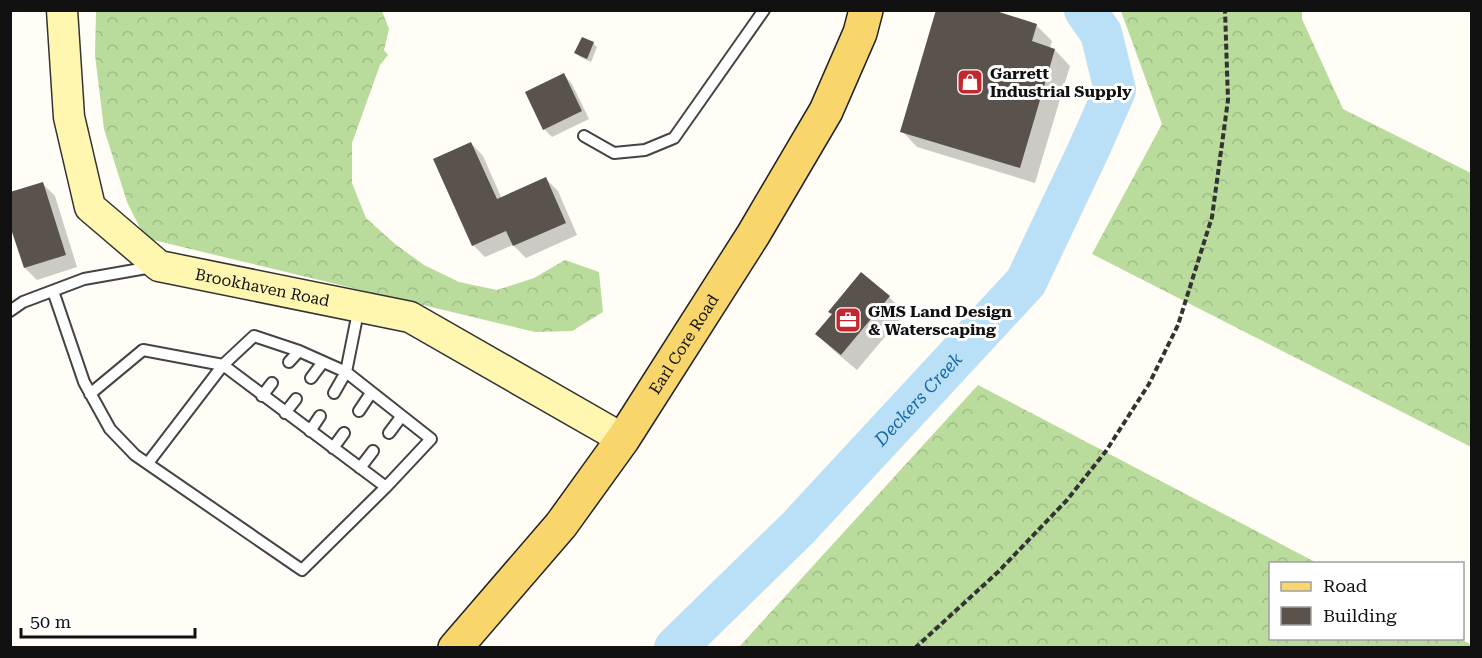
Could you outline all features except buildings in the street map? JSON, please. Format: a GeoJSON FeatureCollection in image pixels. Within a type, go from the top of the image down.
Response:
{"type":"FeatureCollection","features":[{"type":"Feature","properties":{"kind":"main road","name":"Earl Core Road"},"geometry":{"type":"LineString","coordinates":[[455,648],[561,525],[623,439],[753,235],[826,111],[860,33],[866,10]]}},
{"type":"Feature","properties":{"kind":"street","name":"Brookhaven Road"},"geometry":{"type":"LineString","coordinates":[[62,10],[69,117],[90,207],[159,266],[410,317],[623,439]]}},
{"type":"Feature","properties":{"kind":"lane"},"geometry":{"type":"LineString","coordinates":[[584,136],[614,153],[645,150],[674,138],[765,10]]}},
{"type":"Feature","properties":{"kind":"lane"},"geometry":{"type":"LineString","coordinates":[[10,311],[23,302],[84,279],[159,266]]}},
{"type":"Feature","properties":{"kind":"lane"},"geometry":{"type":"LineString","coordinates":[[52,291],[84,382],[110,429],[135,455],[302,570],[431,439],[346,372],[299,351],[254,336],[223,365],[148,463]]}},
{"type":"Feature","properties":{"kind":"lane"},"geometry":{"type":"LineString","coordinates":[[334,393],[346,372],[360,307]]}},
{"type":"Feature","properties":{"kind":"lane"},"geometry":{"type":"LineString","coordinates":[[90,394],[143,350],[223,365],[386,487]]}},
{"type":"Feature","properties":{"kind":"lane"},"geometry":{"type":"LineString","coordinates":[[289,362],[299,351]]}},
{"type":"Feature","properties":{"kind":"lane"},"geometry":{"type":"LineString","coordinates":[[311,378],[323,362]]}},
{"type":"Feature","properties":{"kind":"lane"},"geometry":{"type":"LineString","coordinates":[[262,396],[272,383]]}},
{"type":"Feature","properties":{"kind":"lane"},"geometry":{"type":"LineString","coordinates":[[359,411],[371,393]]}},
{"type":"Feature","properties":{"kind":"lane"},"geometry":{"type":"LineString","coordinates":[[285,413],[296,399]]}},
{"type":"Feature","properties":{"kind":"lane"},"geometry":{"type":"LineString","coordinates":[[310,431],[320,416]]}},
{"type":"Feature","properties":{"kind":"lane"},"geometry":{"type":"LineString","coordinates":[[389,433],[401,417]]}},
{"type":"Feature","properties":{"kind":"lane"},"geometry":{"type":"LineString","coordinates":[[333,448],[344,433]]}},
{"type":"Feature","properties":{"kind":"lane"},"geometry":{"type":"LineString","coordinates":[[360,468],[374,451]]}},
{"type":"Feature","properties":{"kind":"path"},"geometry":{"type":"LineString","coordinates":[[915,648],[998,573],[1067,500],[1106,451],[1149,384],[1178,325],[1212,217],[1228,100],[1225,10]]}},
{"type":"Feature","properties":{"kind":"green space"},"geometry":{"type":"Polygon","coordinates":[[[96,11],[382,11],[389,29],[384,50],[388,55],[380,65],[352,143],[352,183],[366,218],[395,244],[424,265],[459,282],[497,290],[534,278],[565,260],[599,272],[603,312],[572,331],[535,332],[145,238],[127,202],[104,129],[95,55],[96,11]]]}},
{"type":"Feature","properties":{"kind":"green space"},"geometry":{"type":"Polygon","coordinates":[[[1121,11],[1302,11],[1302,19],[1343,109],[1471,173],[1471,447],[1092,254],[1162,124],[1121,11]]]}},
{"type":"Feature","properties":{"kind":"green space"},"geometry":{"type":"Polygon","coordinates":[[[978,385],[1315,562],[1269,562],[1269,640],[1462,640],[1471,645],[1471,647],[739,647],[978,385]]]}},
{"type":"Feature","properties":{"kind":"waterway","name":"Deckers Creek"},"geometry":{"type":"LineString","coordinates":[[675,648],[798,528],[1026,282],[1115,90],[1101,33],[1085,10]]}},
{"type":"Feature","properties":{"kind":"place","name":"Garrett Industrial Supply"},"geometry":{"type":"Point","coordinates":[970,82]}},
{"type":"Feature","properties":{"kind":"place","name":"GMS Land Design & Waterscaping"},"geometry":{"type":"Point","coordinates":[848,320]}}]}
